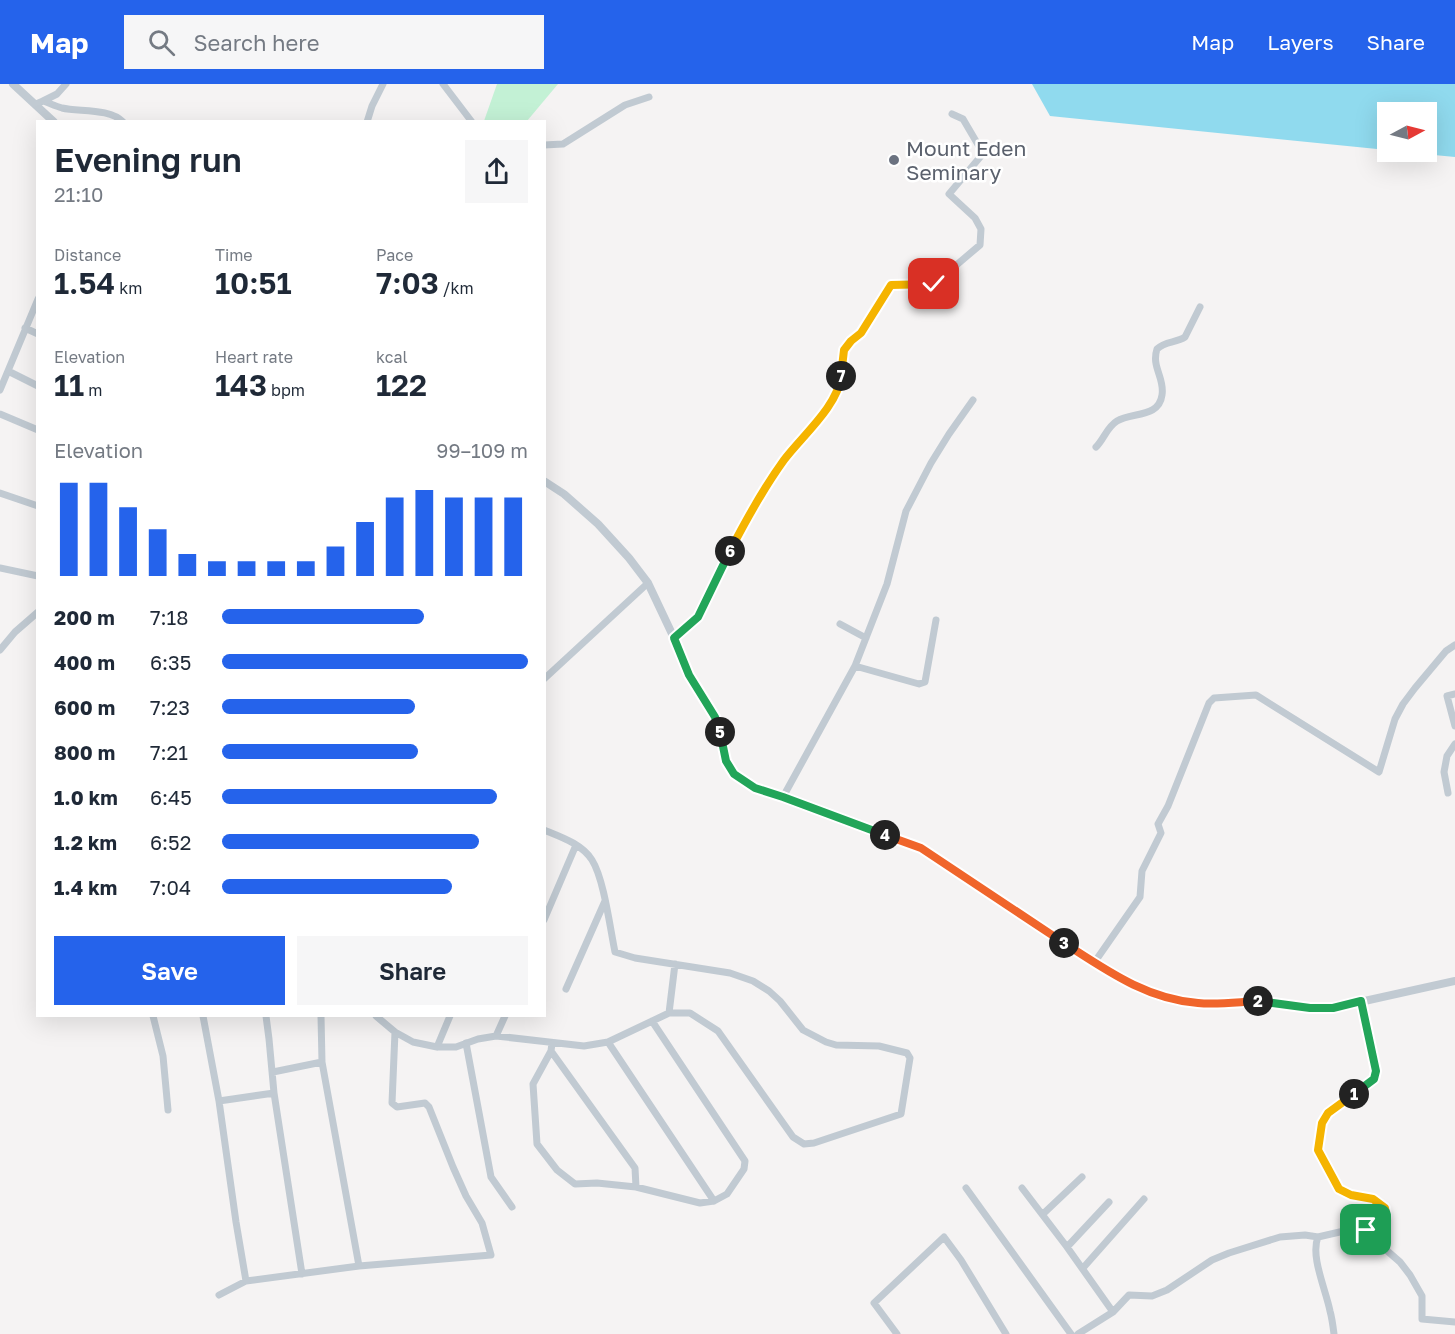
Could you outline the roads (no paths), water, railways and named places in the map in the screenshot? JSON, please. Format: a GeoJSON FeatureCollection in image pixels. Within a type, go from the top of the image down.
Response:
{"type":"FeatureCollection","features":[{"type":"Feature","properties":{"kind":"street"},"geometry":{"type":"LineString","coordinates":[[14,84],[40,103],[53,120]]}},
{"type":"Feature","properties":{"kind":"street"},"geometry":{"type":"LineString","coordinates":[[40,103],[57,94],[66,84]]}},
{"type":"Feature","properties":{"kind":"street"},"geometry":{"type":"LineString","coordinates":[[368,120],[383,84]]}},
{"type":"Feature","properties":{"kind":"street"},"geometry":{"type":"LineString","coordinates":[[443,84],[470,120]]}},
{"type":"Feature","properties":{"kind":"street"},"geometry":{"type":"LineString","coordinates":[[546,145],[562,144],[626,105],[649,97]]}},
{"type":"Feature","properties":{"kind":"street"},"geometry":{"type":"LineString","coordinates":[[40,103],[59,108],[103,113],[119,117],[121,120]]}},
{"type":"Feature","properties":{"kind":"street"},"geometry":{"type":"LineString","coordinates":[[674,638],[698,617],[758,498],[785,458],[833,398],[840,386],[844,350],[861,333],[891,285],[934,284],[980,245],[981,229],[975,218],[949,194],[981,156],[980,148],[963,119],[952,114]]}},
{"type":"Feature","properties":{"kind":"street"},"geometry":{"type":"LineString","coordinates":[[0,390],[36,303]]}},
{"type":"Feature","properties":{"kind":"street"},"geometry":{"type":"LineString","coordinates":[[1096,447],[1113,424],[1127,416],[1151,411],[1159,405],[1163,389],[1155,360],[1157,349],[1163,344],[1185,337],[1200,307]]}},
{"type":"Feature","properties":{"kind":"street"},"geometry":{"type":"LineString","coordinates":[[25,328],[36,333]]}},
{"type":"Feature","properties":{"kind":"street"},"geometry":{"type":"LineString","coordinates":[[8,371],[36,385]]}},
{"type":"Feature","properties":{"kind":"street"},"geometry":{"type":"LineString","coordinates":[[783,797],[855,666],[887,584],[906,511],[931,463],[973,400]]}},
{"type":"Feature","properties":{"kind":"street"},"geometry":{"type":"LineString","coordinates":[[0,414],[36,429]]}},
{"type":"Feature","properties":{"kind":"street"},"geometry":{"type":"LineString","coordinates":[[546,482],[564,494],[598,524],[648,583],[689,675],[715,717],[726,761],[734,774],[755,788],[921,848],[1114,976],[1152,993],[1200,1003],[1258,1001],[1310,1008],[1333,1008],[1455,981]]}},
{"type":"Feature","properties":{"kind":"street"},"geometry":{"type":"LineString","coordinates":[[0,492],[36,505]]}},
{"type":"Feature","properties":{"kind":"street"},"geometry":{"type":"LineString","coordinates":[[0,568],[36,576]]}},
{"type":"Feature","properties":{"kind":"street"},"geometry":{"type":"LineString","coordinates":[[546,677],[648,583]]}},
{"type":"Feature","properties":{"kind":"street"},"geometry":{"type":"LineString","coordinates":[[0,650],[15,632],[36,614]]}},
{"type":"Feature","properties":{"kind":"street"},"geometry":{"type":"LineString","coordinates":[[855,666],[919,684],[925,682],[936,620]]}},
{"type":"Feature","properties":{"kind":"street"},"geometry":{"type":"LineString","coordinates":[[840,624],[866,638]]}},
{"type":"Feature","properties":{"kind":"street"},"geometry":{"type":"LineString","coordinates":[[1094,963],[1140,897],[1142,871],[1161,833],[1158,824],[1168,806],[1209,703],[1214,698],[1256,694],[1379,772],[1395,719],[1403,704],[1446,651],[1455,645]]}},
{"type":"Feature","properties":{"kind":"street"},"geometry":{"type":"LineString","coordinates":[[1455,694],[1447,696],[1455,726]]}},
{"type":"Feature","properties":{"kind":"street"},"geometry":{"type":"LineString","coordinates":[[1448,793],[1444,772],[1447,756],[1455,744]]}},
{"type":"Feature","properties":{"kind":"street"},"geometry":{"type":"LineString","coordinates":[[377,1017],[395,1032],[413,1042],[437,1047],[456,1047],[478,1039],[496,1036],[551,1047],[584,1046],[608,1042],[669,1013],[690,1013],[718,1031],[793,1137],[804,1144],[814,1143],[901,1114],[910,1058],[907,1053],[879,1046],[836,1045],[826,1042],[802,1030],[780,1001],[769,991],[753,981],[730,973],[636,958],[615,952],[605,901],[592,859],[576,845],[546,831]]}},
{"type":"Feature","properties":{"kind":"street"},"geometry":{"type":"LineString","coordinates":[[546,915],[576,845]]}},
{"type":"Feature","properties":{"kind":"street"},"geometry":{"type":"LineString","coordinates":[[566,990],[605,901]]}},
{"type":"Feature","properties":{"kind":"street"},"geometry":{"type":"LineString","coordinates":[[669,1013],[675,964]]}},
{"type":"Feature","properties":{"kind":"street"},"geometry":{"type":"LineString","coordinates":[[1361,1001],[1376,1071],[1374,1079],[1328,1113],[1322,1123],[1318,1150],[1339,1189],[1351,1195],[1373,1199],[1385,1208],[1386,1216],[1382,1232],[1376,1235]]}},
{"type":"Feature","properties":{"kind":"street"},"geometry":{"type":"LineString","coordinates":[[153,1017],[163,1056],[168,1110]]}},
{"type":"Feature","properties":{"kind":"street"},"geometry":{"type":"LineString","coordinates":[[203,1017],[219,1101],[246,1281]]}},
{"type":"Feature","properties":{"kind":"street"},"geometry":{"type":"LineString","coordinates":[[266,1017],[273,1072],[273,1093],[302,1274]]}},
{"type":"Feature","properties":{"kind":"street"},"geometry":{"type":"LineString","coordinates":[[321,1017],[322,1062],[359,1266]]}},
{"type":"Feature","properties":{"kind":"street"},"geometry":{"type":"LineString","coordinates":[[437,1047],[450,1017]]}},
{"type":"Feature","properties":{"kind":"street"},"geometry":{"type":"LineString","coordinates":[[496,1036],[505,1017]]}},
{"type":"Feature","properties":{"kind":"street"},"geometry":{"type":"LineString","coordinates":[[551,1047],[533,1084],[537,1144],[557,1170],[575,1184],[597,1183],[636,1187],[700,1203],[714,1201],[727,1194],[744,1169],[745,1161],[652,1021]]}},
{"type":"Feature","properties":{"kind":"street"},"geometry":{"type":"LineString","coordinates":[[219,1295],[246,1281],[359,1266],[491,1255],[482,1223],[466,1196],[429,1107],[425,1103],[397,1107],[392,1103],[395,1032]]}},
{"type":"Feature","properties":{"kind":"street"},"geometry":{"type":"LineString","coordinates":[[608,1042],[714,1201]]}},
{"type":"Feature","properties":{"kind":"street"},"geometry":{"type":"LineString","coordinates":[[466,1043],[491,1177],[512,1207]]}},
{"type":"Feature","properties":{"kind":"street"},"geometry":{"type":"LineString","coordinates":[[551,1047],[635,1168],[636,1187]]}},
{"type":"Feature","properties":{"kind":"street"},"geometry":{"type":"LineString","coordinates":[[273,1072],[322,1062]]}},
{"type":"Feature","properties":{"kind":"street"},"geometry":{"type":"LineString","coordinates":[[219,1101],[273,1093]]}},
{"type":"Feature","properties":{"kind":"street"},"geometry":{"type":"LineString","coordinates":[[1043,1214],[1082,1177]]}},
{"type":"Feature","properties":{"kind":"street"},"geometry":{"type":"LineString","coordinates":[[966,1188],[1071,1334]]}},
{"type":"Feature","properties":{"kind":"street"},"geometry":{"type":"LineString","coordinates":[[1022,1188],[1113,1312]]}},
{"type":"Feature","properties":{"kind":"street"},"geometry":{"type":"LineString","coordinates":[[1083,1269],[1144,1199]]}},
{"type":"Feature","properties":{"kind":"street"},"geometry":{"type":"LineString","coordinates":[[1067,1247],[1110,1202]]}},
{"type":"Feature","properties":{"kind":"street"},"geometry":{"type":"LineString","coordinates":[[1078,1334],[1113,1312],[1129,1295],[1152,1296],[1167,1290],[1212,1260],[1229,1252],[1280,1238],[1305,1235],[1318,1237],[1344,1231],[1366,1230],[1376,1235]]}},
{"type":"Feature","properties":{"kind":"street"},"geometry":{"type":"LineString","coordinates":[[1376,1235],[1377,1242],[1400,1262],[1422,1296],[1422,1319],[1455,1322]]}},
{"type":"Feature","properties":{"kind":"street"},"geometry":{"type":"LineString","coordinates":[[897,1334],[874,1303],[944,1237],[961,1260],[1006,1334]]}},
{"type":"Feature","properties":{"kind":"street"},"geometry":{"type":"LineString","coordinates":[[1318,1237],[1315,1243],[1316,1256],[1334,1334]]}},
{"type":"Feature","properties":{"kind":"water"},"geometry":{"type":"Polygon","coordinates":[[[1032,84],[1455,84],[1455,157],[1437,155],[1437,102],[1377,102],[1377,149],[1050,116],[1032,84]]]}},
{"type":"Feature","properties":{"kind":"place","name":"Mount Eden Seminary"},"geometry":{"type":"Point","coordinates":[894,160]}}]}
